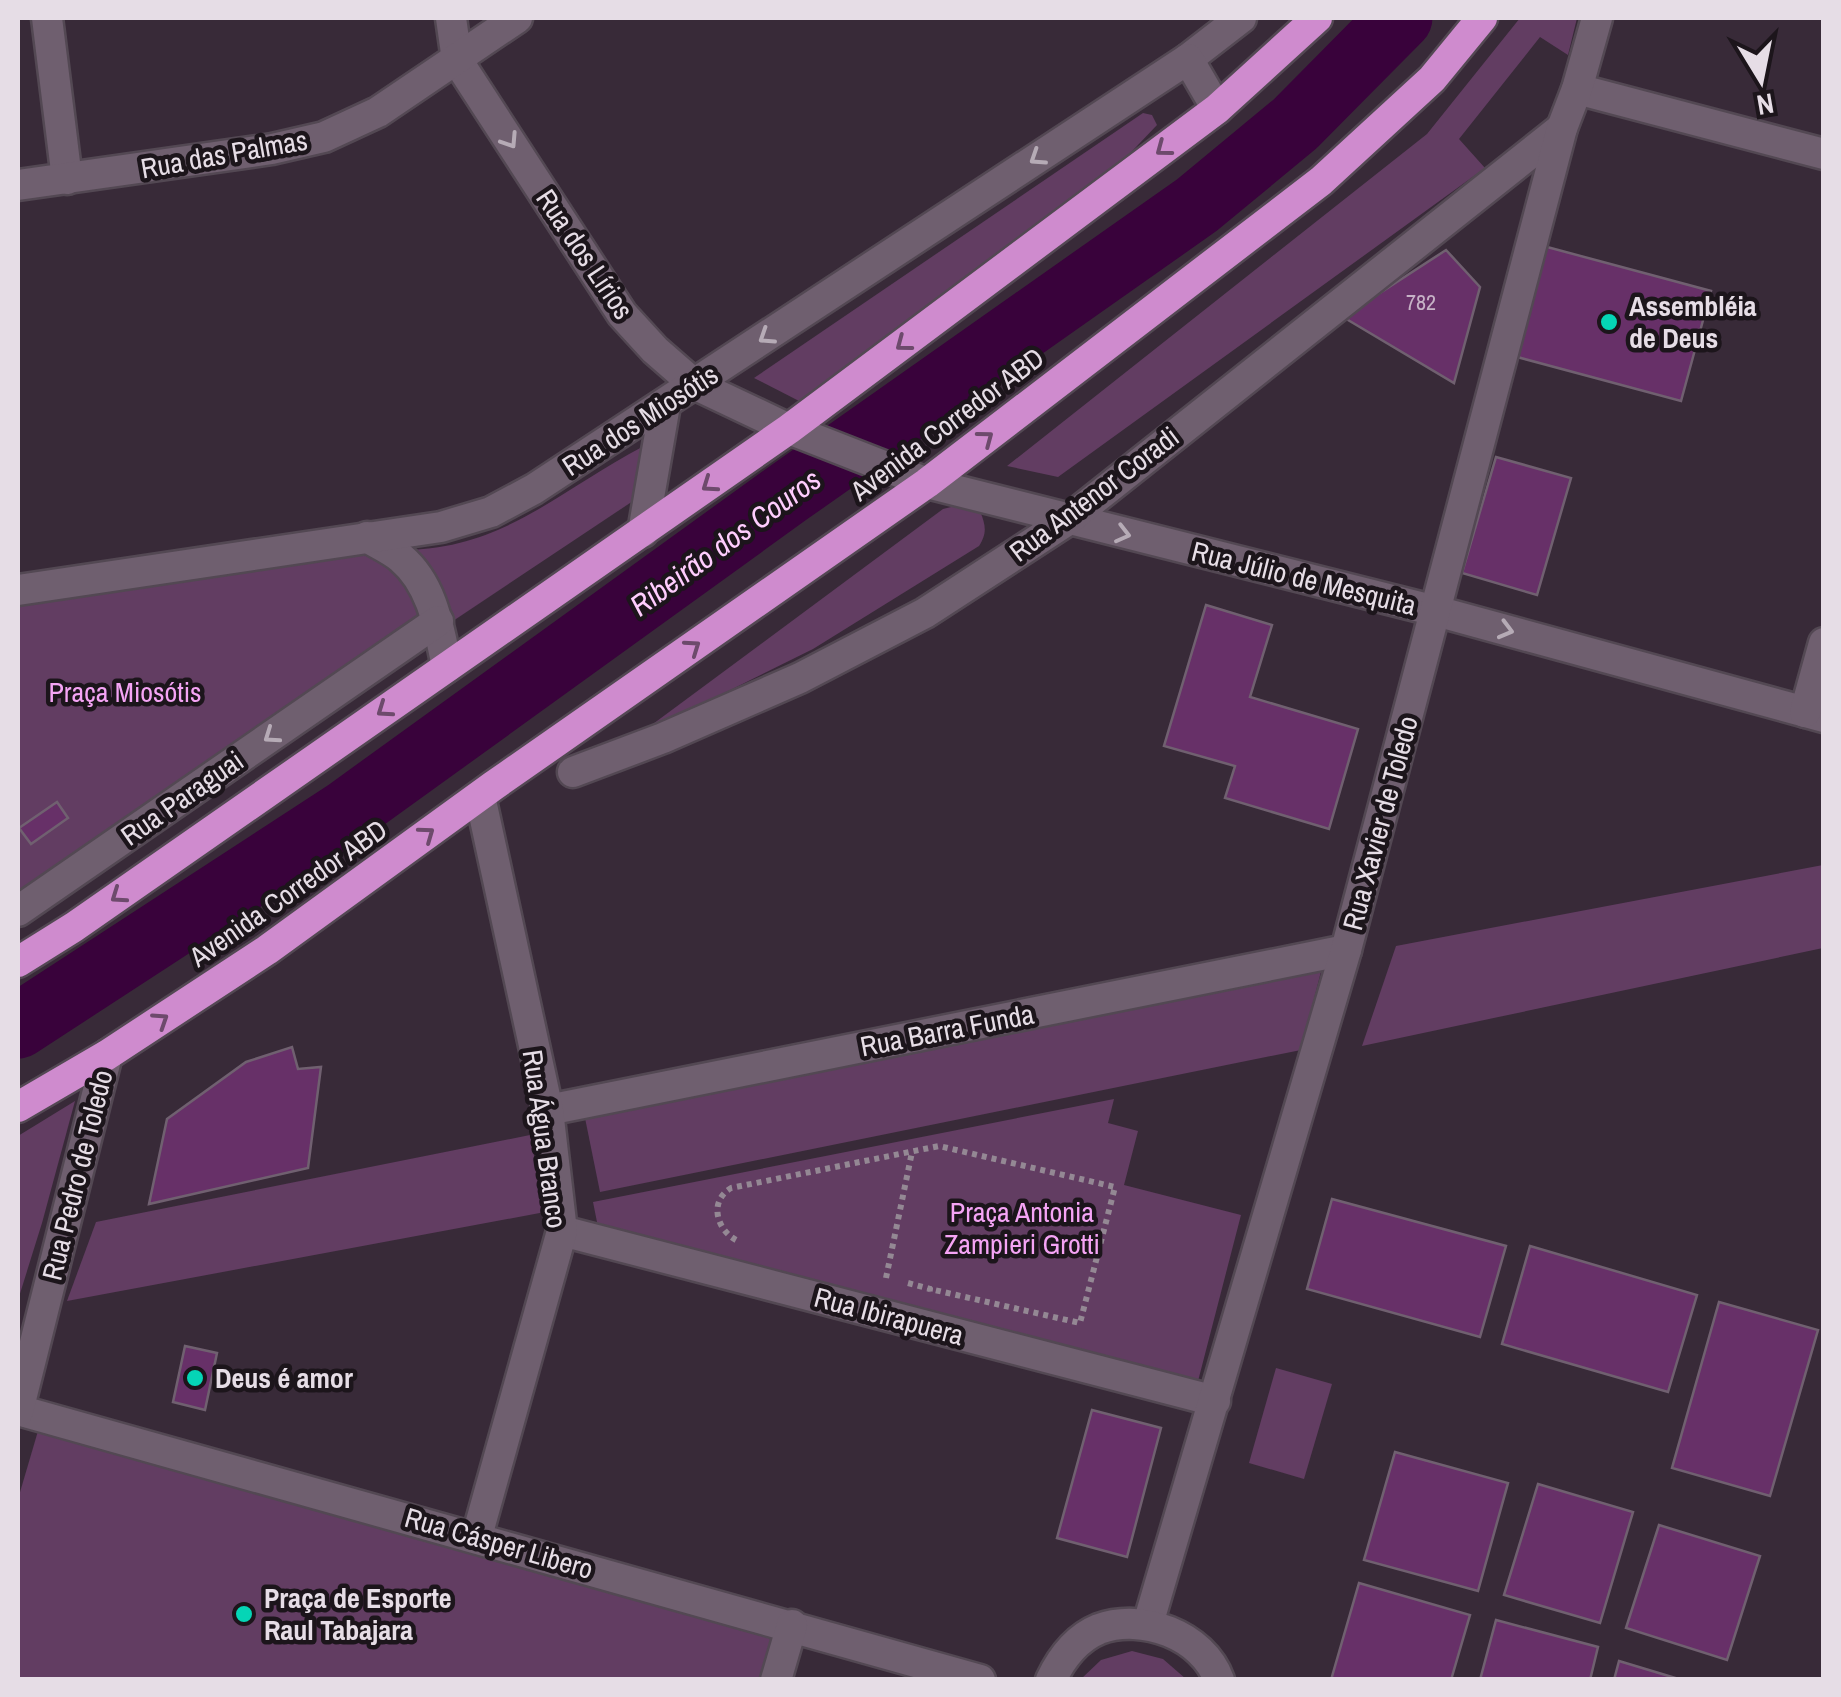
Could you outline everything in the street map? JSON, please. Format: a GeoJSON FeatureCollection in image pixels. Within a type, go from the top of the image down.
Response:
{"type":"FeatureCollection","features":[{"type":"Feature","properties":{"kind":"highway"},"geometry":{"type":"LineString","coordinates":[[18,962],[74,927],[789,429],[1217,109],[1317,18]]}},
{"type":"Feature","properties":{"kind":"highway","name":"Avenida Corredor ABD"},"geometry":{"type":"LineString","coordinates":[[18,1106],[107,1055],[267,950],[927,483],[1320,181],[1432,80],[1482,18]]}},
{"type":"Feature","properties":{"kind":"street"},"geometry":{"type":"LineString","coordinates":[[47,18],[67,179]]}},
{"type":"Feature","properties":{"kind":"street","name":"Rua dos Lírios"},"geometry":{"type":"LineString","coordinates":[[451,18],[456,60],[622,314],[694,384],[789,429]]}},
{"type":"Feature","properties":{"kind":"street","name":"Rua das Palmas"},"geometry":{"type":"LineString","coordinates":[[18,185],[272,149],[324,137],[378,112],[517,18]]}},
{"type":"Feature","properties":{"kind":"street","name":"Rua dos Miosótis"},"geometry":{"type":"LineString","coordinates":[[18,590],[441,528],[491,512],[665,405],[1188,59],[1240,18]]}},
{"type":"Feature","properties":{"kind":"street","name":"Rua Xavier de Toledo"},"geometry":{"type":"LineString","coordinates":[[1148,1624],[1346,950],[1562,128],[1596,18]]}},
{"type":"Feature","properties":{"kind":"street"},"geometry":{"type":"LineString","coordinates":[[1188,59],[1217,109]]}},
{"type":"Feature","properties":{"kind":"street"},"geometry":{"type":"LineString","coordinates":[[1577,89],[1824,154]]}},
{"type":"Feature","properties":{"kind":"street","name":"Rua Antenor Coradi"},"geometry":{"type":"LineString","coordinates":[[572,772],[800,678],[926,613],[1068,520],[1562,128]]}},
{"type":"Feature","properties":{"kind":"street"},"geometry":{"type":"LineString","coordinates":[[642,532],[665,405]]}},
{"type":"Feature","properties":{"kind":"street","name":"Rua Júlio de Mesquita"},"geometry":{"type":"LineString","coordinates":[[789,429],[927,483],[1436,611],[1814,715]]}},
{"type":"Feature","properties":{"kind":"street"},"geometry":{"type":"LineString","coordinates":[[367,538],[402,559],[427,592],[438,620],[442,670]]}},
{"type":"Feature","properties":{"kind":"street","name":"Rua Paraguai"},"geometry":{"type":"LineString","coordinates":[[18,911],[438,620]]}},
{"type":"Feature","properties":{"kind":"street"},"geometry":{"type":"LineString","coordinates":[[1814,715],[1824,643]]}},
{"type":"Feature","properties":{"kind":"street","name":"Rua Paraguai"},"geometry":{"type":"LineString","coordinates":[[346,684],[373,676],[442,670]]}},
{"type":"Feature","properties":{"kind":"street","name":"Rua Água Branco"},"geometry":{"type":"LineString","coordinates":[[477,1536],[562,1231],[548,1110],[480,796]]}},
{"type":"Feature","properties":{"kind":"street","name":"Rua Barra Funda"},"geometry":{"type":"LineString","coordinates":[[548,1110],[1346,950]]}},
{"type":"Feature","properties":{"kind":"street","name":"Rua Pedro de Toledo"},"geometry":{"type":"LineString","coordinates":[[18,1410],[107,1055]]}},
{"type":"Feature","properties":{"kind":"street","name":"Rua Ibirapuera"},"geometry":{"type":"LineString","coordinates":[[562,1231],[1215,1401]]}},
{"type":"Feature","properties":{"kind":"street","name":"Rua Cásper Libero"},"geometry":{"type":"LineString","coordinates":[[18,1410],[980,1680]]}},
{"type":"Feature","properties":{"kind":"street"},"geometry":{"type":"LineString","coordinates":[[1051,1680],[1063,1656],[1099,1630],[1148,1624],[1188,1640],[1214,1667],[1218,1680]]}},
{"type":"Feature","properties":{"kind":"street"},"geometry":{"type":"LineString","coordinates":[[776,1680],[792,1625]]}},
{"type":"Feature","properties":{"kind":"path"},"geometry":{"type":"LineString","coordinates":[[737,1240],[723,1232],[718,1218],[722,1194],[731,1188],[939,1146],[1115,1187],[1080,1323],[868,1273]]}},
{"type":"Feature","properties":{"kind":"path"},"geometry":{"type":"LineString","coordinates":[[886,1278],[912,1152]]}},
{"type":"Feature","properties":{"kind":"path"},"geometry":{"type":"LineString","coordinates":[[922,1324],[930,1288]]}},
{"type":"Feature","properties":{"kind":"green space"},"geometry":{"type":"Polygon","coordinates":[[[1520,18],[1577,18],[1568,55],[1540,37],[1459,139],[1485,168],[1058,477],[1007,466],[1427,134],[1520,18]]]}},
{"type":"Feature","properties":{"kind":"green space"},"geometry":{"type":"Polygon","coordinates":[[[1143,113],[1152,115],[1157,125],[1117,167],[801,402],[754,378],[1143,113]]]}},
{"type":"Feature","properties":{"kind":"green space"},"geometry":{"type":"Polygon","coordinates":[[[644,446],[633,501],[441,629],[394,550],[432,548],[497,530],[644,446]]]}},
{"type":"Feature","properties":{"kind":"green space"},"geometry":{"type":"Polygon","coordinates":[[[963,504],[980,511],[984,521],[979,546],[813,649],[634,738],[943,509],[963,504]]]}},
{"type":"Feature","properties":{"kind":"green space","name":"Praça Miosótis"},"geometry":{"type":"Polygon","coordinates":[[[364,546],[398,567],[426,618],[18,891],[18,600],[364,546]]]}},
{"type":"Feature","properties":{"kind":"green space"},"geometry":{"type":"Polygon","coordinates":[[[1823,865],[1823,948],[1362,1046],[1396,946],[1823,865]]]}},
{"type":"Feature","properties":{"kind":"green space"},"geometry":{"type":"Polygon","coordinates":[[[1325,956],[1301,1050],[600,1192],[584,1113],[1325,956]]]}},
{"type":"Feature","properties":{"kind":"green space","name":"Praça Antonia Zampieri Grotti"},"geometry":{"type":"Polygon","coordinates":[[[1114,1099],[1108,1123],[1138,1131],[1124,1185],[1241,1215],[1197,1385],[599,1232],[593,1202],[1114,1099]]]}},
{"type":"Feature","properties":{"kind":"green space"},"geometry":{"type":"Polygon","coordinates":[[[75,1101],[42,1223],[18,1300],[18,1136],[75,1101]]]}},
{"type":"Feature","properties":{"kind":"green space"},"geometry":{"type":"Polygon","coordinates":[[[530,1135],[545,1212],[67,1301],[96,1222],[530,1135]]]}},
{"type":"Feature","properties":{"kind":"green space"},"geometry":{"type":"Polygon","coordinates":[[[1276,1368],[1332,1384],[1304,1479],[1249,1463],[1276,1368]]]}},
{"type":"Feature","properties":{"kind":"green space","name":"Praça de Esporte Raul Tabajara"},"geometry":{"type":"Polygon","coordinates":[[[38,1431],[772,1639],[760,1679],[18,1679],[18,1499],[38,1431]]]}},
{"type":"Feature","properties":{"kind":"green space"},"geometry":{"type":"Polygon","coordinates":[[[1132,1651],[1163,1659],[1186,1679],[1081,1679],[1101,1660],[1132,1651]]]}},
{"type":"Feature","properties":{"kind":"building","name":"Assembléia de Deus"},"geometry":{"type":"Polygon","coordinates":[[[1536,244],[1711,291],[1681,401],[1506,354],[1536,244]]]}},
{"type":"Feature","properties":{"kind":"building"},"geometry":{"type":"Polygon","coordinates":[[[1446,250],[1480,287],[1454,383],[1343,317],[1446,250]]]}},
{"type":"Feature","properties":{"kind":"building"},"geometry":{"type":"Polygon","coordinates":[[[1496,457],[1571,478],[1537,595],[1462,573],[1496,457]]]}},
{"type":"Feature","properties":{"kind":"building"},"geometry":{"type":"Polygon","coordinates":[[[1206,605],[1272,625],[1250,697],[1358,729],[1329,829],[1225,798],[1235,766],[1164,746],[1206,605]]]}},
{"type":"Feature","properties":{"kind":"building"},"geometry":{"type":"Polygon","coordinates":[[[57,802],[68,818],[31,844],[19,828],[57,802]]]}},
{"type":"Feature","properties":{"kind":"building"},"geometry":{"type":"Polygon","coordinates":[[[292,1047],[298,1069],[321,1067],[308,1168],[149,1204],[167,1119],[246,1062],[292,1047]]]}},
{"type":"Feature","properties":{"kind":"building"},"geometry":{"type":"Polygon","coordinates":[[[1332,1199],[1506,1246],[1480,1337],[1307,1289],[1332,1199]]]}},
{"type":"Feature","properties":{"kind":"building"},"geometry":{"type":"Polygon","coordinates":[[[1530,1246],[1697,1295],[1668,1392],[1502,1344],[1530,1246]]]}},
{"type":"Feature","properties":{"kind":"building"},"geometry":{"type":"Polygon","coordinates":[[[1719,1302],[1818,1330],[1770,1496],[1672,1468],[1719,1302]]]}},
{"type":"Feature","properties":{"kind":"building","name":"Deus é amor"},"geometry":{"type":"Polygon","coordinates":[[[185,1346],[217,1353],[205,1410],[173,1402],[185,1346]]]}},
{"type":"Feature","properties":{"kind":"building"},"geometry":{"type":"Polygon","coordinates":[[[1092,1410],[1161,1428],[1127,1557],[1057,1538],[1092,1410]]]}},
{"type":"Feature","properties":{"kind":"building"},"geometry":{"type":"Polygon","coordinates":[[[1395,1452],[1508,1483],[1478,1591],[1364,1560],[1395,1452]]]}},
{"type":"Feature","properties":{"kind":"building"},"geometry":{"type":"Polygon","coordinates":[[[1538,1484],[1633,1512],[1600,1623],[1504,1595],[1538,1484]]]}},
{"type":"Feature","properties":{"kind":"building"},"geometry":{"type":"Polygon","coordinates":[[[1659,1525],[1760,1556],[1727,1660],[1626,1628],[1659,1525]]]}},
{"type":"Feature","properties":{"kind":"building"},"geometry":{"type":"Polygon","coordinates":[[[1359,1583],[1470,1615],[1451,1680],[1331,1680],[1359,1583]]]}},
{"type":"Feature","properties":{"kind":"building"},"geometry":{"type":"Polygon","coordinates":[[[1496,1620],[1598,1647],[1590,1680],[1480,1680],[1496,1620]]]}},
{"type":"Feature","properties":{"kind":"building"},"geometry":{"type":"Polygon","coordinates":[[[1619,1661],[1682,1680],[1614,1680],[1619,1661]]]}},
{"type":"Feature","properties":{"kind":"waterway","name":"Ribeirão dos Couros"},"geometry":{"type":"LineString","coordinates":[[18,1026],[345,813],[788,493],[1197,205],[1295,124],[1400,18]]}},
{"type":"Feature","properties":{"kind":"place","name":"Assembléia de Deus"},"geometry":{"type":"Point","coordinates":[1609,322]}},
{"type":"Feature","properties":{"kind":"place","name":"Deus é amor"},"geometry":{"type":"Point","coordinates":[195,1378]}},
{"type":"Feature","properties":{"kind":"place","name":"Praça de Esporte Raul Tabajara"},"geometry":{"type":"Point","coordinates":[244,1614]}}]}
